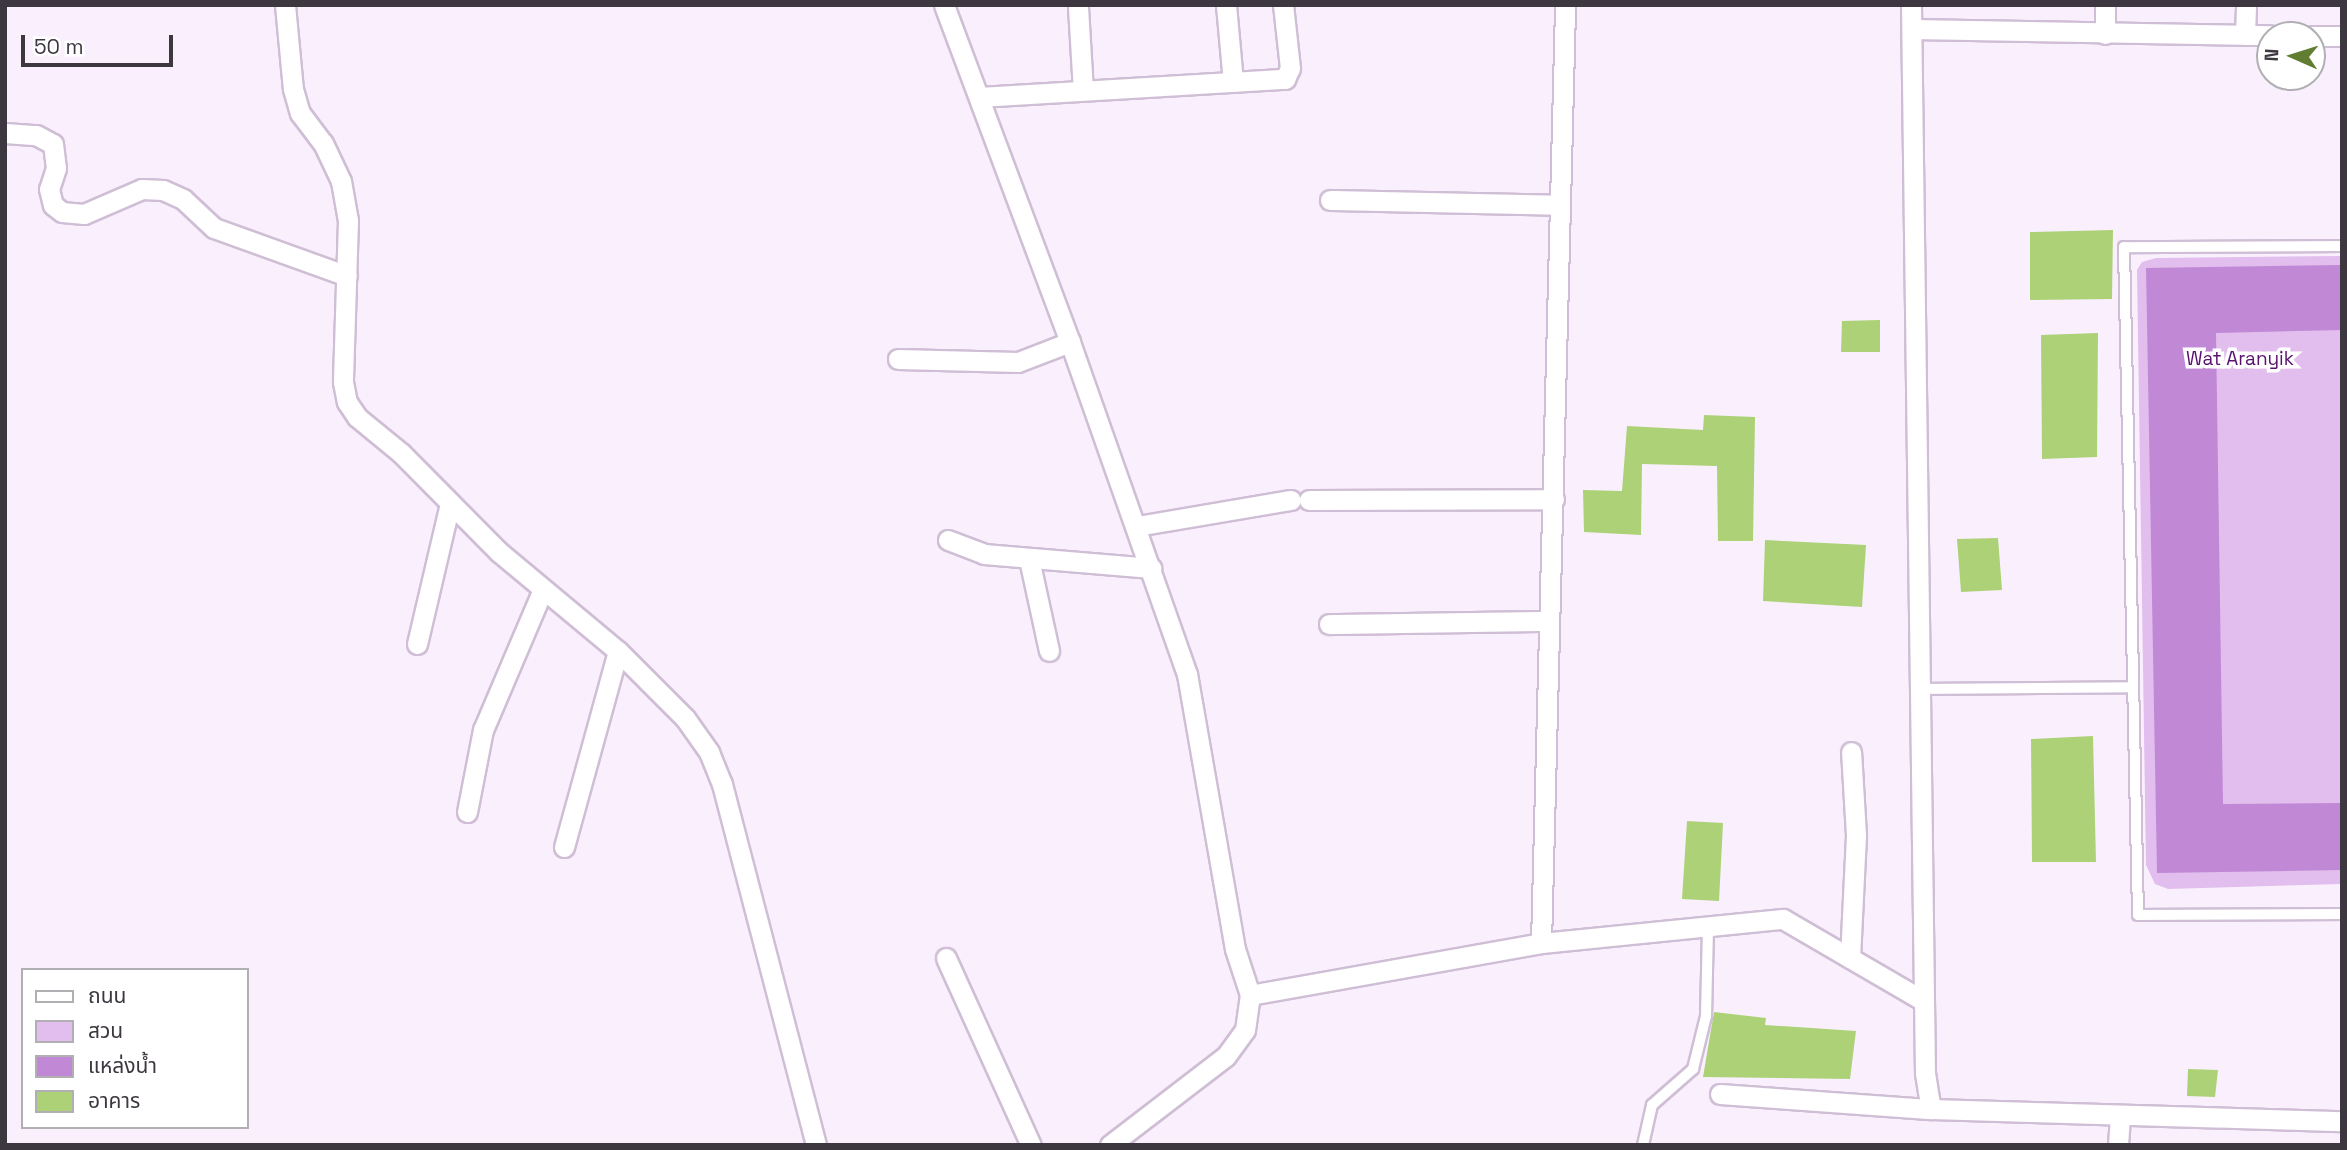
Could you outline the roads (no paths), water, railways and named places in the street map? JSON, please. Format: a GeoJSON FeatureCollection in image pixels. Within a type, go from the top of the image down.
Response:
{"type":"FeatureCollection","features":[{"type":"Feature","properties":{"kind":"street"},"geometry":{"type":"LineString","coordinates":[[285,5],[291,76],[300,113],[323,143],[341,181],[348,220],[347,402],[357,417],[401,453],[450,503],[543,589],[618,651],[685,718],[709,752],[722,784],[816,1145]]}},
{"type":"Feature","properties":{"kind":"street"},"geometry":{"type":"LineString","coordinates":[[944,5],[1137,526],[1187,674],[1235,949],[1250,995],[1245,1030],[1226,1056],[1110,1145]]}},
{"type":"Feature","properties":{"kind":"street"},"geometry":{"type":"LineString","coordinates":[[1226,5],[1233,82]]}},
{"type":"Feature","properties":{"kind":"street"},"geometry":{"type":"LineString","coordinates":[[979,97],[1233,82],[1289,76],[1283,5]]}},
{"type":"Feature","properties":{"kind":"street"},"geometry":{"type":"LineString","coordinates":[[1541,943],[1546,621],[1554,499],[1565,5]]}},
{"type":"Feature","properties":{"kind":"street"},"geometry":{"type":"LineString","coordinates":[[1911,5],[1924,1001],[1931,1108]]}},
{"type":"Feature","properties":{"kind":"street"},"geometry":{"type":"LineString","coordinates":[[2105,5],[2105,34]]}},
{"type":"Feature","properties":{"kind":"street"},"geometry":{"type":"LineString","coordinates":[[2245,35],[2246,5]]}},
{"type":"Feature","properties":{"kind":"street"},"geometry":{"type":"LineString","coordinates":[[1077,7],[1083,90]]}},
{"type":"Feature","properties":{"kind":"street"},"geometry":{"type":"LineString","coordinates":[[1912,29],[2256,35]]}},
{"type":"Feature","properties":{"kind":"street"},"geometry":{"type":"LineString","coordinates":[[5,133],[36,135],[53,144],[56,168],[49,189],[53,205],[62,212],[84,214],[142,189],[163,190],[183,199],[214,228],[346,276]]}},
{"type":"Feature","properties":{"kind":"street"},"geometry":{"type":"LineString","coordinates":[[1330,200],[1560,205]]}},
{"type":"Feature","properties":{"kind":"street"},"geometry":{"type":"LineString","coordinates":[[898,359],[1018,362],[1070,342]]}},
{"type":"Feature","properties":{"kind":"street"},"geometry":{"type":"LineString","coordinates":[[1137,526],[1300,500],[1554,499]]}},
{"type":"Feature","properties":{"kind":"street"},"geometry":{"type":"LineString","coordinates":[[417,644],[450,503]]}},
{"type":"Feature","properties":{"kind":"street"},"geometry":{"type":"LineString","coordinates":[[948,540],[965,550],[1029,559],[1151,568]]}},
{"type":"Feature","properties":{"kind":"street"},"geometry":{"type":"LineString","coordinates":[[1029,559],[1049,651]]}},
{"type":"Feature","properties":{"kind":"street"},"geometry":{"type":"LineString","coordinates":[[467,812],[483,730],[543,589]]}},
{"type":"Feature","properties":{"kind":"street"},"geometry":{"type":"LineString","coordinates":[[1329,624],[1546,621]]}},
{"type":"Feature","properties":{"kind":"street"},"geometry":{"type":"LineString","coordinates":[[564,847],[618,651]]}},
{"type":"Feature","properties":{"kind":"street"},"geometry":{"type":"LineString","coordinates":[[1850,752],[1856,859],[1850,958]]}},
{"type":"Feature","properties":{"kind":"street"},"geometry":{"type":"LineString","coordinates":[[1250,995],[1541,943],[1783,919],[1924,1001]]}},
{"type":"Feature","properties":{"kind":"street"},"geometry":{"type":"LineString","coordinates":[[946,958],[1031,1145]]}},
{"type":"Feature","properties":{"kind":"street"},"geometry":{"type":"LineString","coordinates":[[1720,1094],[1931,1108],[2342,1121]]}},
{"type":"Feature","properties":{"kind":"street"},"geometry":{"type":"LineString","coordinates":[[2118,1145],[2120,1116]]}},
{"type":"Feature","properties":{"kind":"lane"},"geometry":{"type":"LineString","coordinates":[[2342,246],[2124,247],[2138,915],[2342,914]]}},
{"type":"Feature","properties":{"kind":"lane"},"geometry":{"type":"LineString","coordinates":[[1922,689],[2132,687]]}},
{"type":"Feature","properties":{"kind":"lane"},"geometry":{"type":"LineString","coordinates":[[1643,1145],[1652,1105],[1693,1069],[1706,1016],[1708,927]]}},
{"type":"Feature","properties":{"kind":"water"},"geometry":{"type":"Polygon","coordinates":[[[2342,265],[2342,330],[2216,333],[2223,804],[2342,803],[2342,870],[2157,873],[2146,268],[2342,265]]]}},
{"type":"Feature","properties":{"kind":"park label","name":"Wat Aranyik"},"geometry":{"type":"Point","coordinates":[2240,359]}}]}
